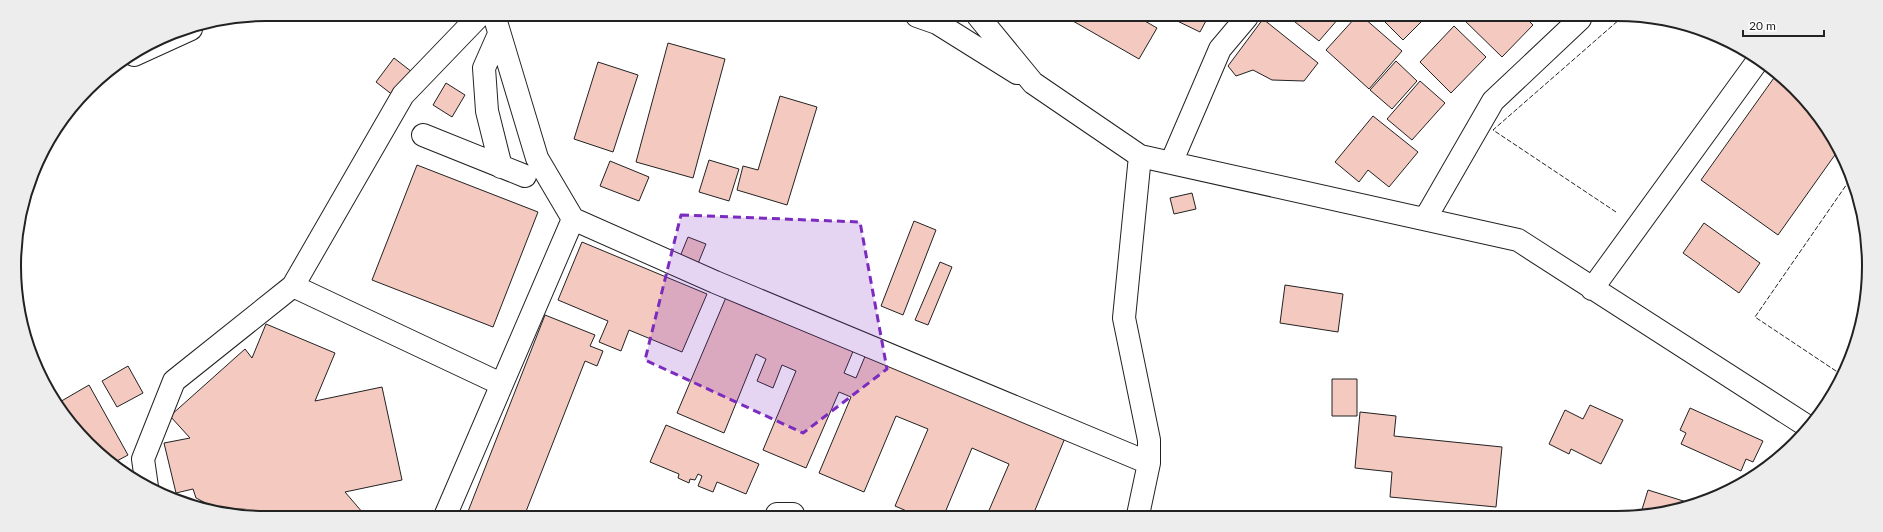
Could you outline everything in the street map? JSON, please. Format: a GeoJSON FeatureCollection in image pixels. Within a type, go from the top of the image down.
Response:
{"type":"FeatureCollection","features":[{"type":"Feature","properties":{"kind":"street"},"geometry":{"type":"LineString","coordinates":[[146,480],[143,460],[174,381],[293,286],[403,95],[474,21]]}},
{"type":"Feature","properties":{"kind":"street"},"geometry":{"type":"LineString","coordinates":[[931,21],[937,23],[1033,83],[1140,156],[1518,240],[1804,424]]}},
{"type":"Feature","properties":{"kind":"street"},"geometry":{"type":"LineString","coordinates":[[982,21],[1033,83]]}},
{"type":"Feature","properties":{"kind":"street"},"geometry":{"type":"LineString","coordinates":[[1171,163],[1220,49],[1244,21]]}},
{"type":"Feature","properties":{"kind":"street"},"geometry":{"type":"LineString","coordinates":[[1425,219],[1493,101],[1577,21]]}},
{"type":"Feature","properties":{"kind":"street"},"geometry":{"type":"LineString","coordinates":[[496,24],[484,68],[487,111],[501,167]]}},
{"type":"Feature","properties":{"kind":"street"},"geometry":{"type":"LineString","coordinates":[[496,24],[537,158],[572,219],[715,282],[1149,463]]}},
{"type":"Feature","properties":{"kind":"street"},"geometry":{"type":"LineString","coordinates":[[1592,288],[1755,64]]}},
{"type":"Feature","properties":{"kind":"street"},"geometry":{"type":"LineString","coordinates":[[423,135],[525,176]]}},
{"type":"Feature","properties":{"kind":"street"},"geometry":{"type":"LineString","coordinates":[[1139,511],[1149,463],[1149,440],[1124,318],[1140,156]]}},
{"type":"Feature","properties":{"kind":"street"},"geometry":{"type":"LineString","coordinates":[[447,511],[572,219]]}},
{"type":"Feature","properties":{"kind":"street"},"geometry":{"type":"LineString","coordinates":[[293,286],[501,384]]}},
{"type":"Feature","properties":{"kind":"highlighted area"},"geometry":{"type":"Polygon","coordinates":[[[681,215],[860,222],[887,369],[803,433],[645,360],[681,215]]]}},
{"type":"Feature","properties":{"kind":"building"},"geometry":{"type":"Polygon","coordinates":[[[1073,21],[1145,21],[1157,28],[1139,59],[1073,21]]]}},
{"type":"Feature","properties":{"kind":"building"},"geometry":{"type":"Polygon","coordinates":[[[1177,21],[1206,21],[1200,32],[1177,21]]]}},
{"type":"Feature","properties":{"kind":"building"},"geometry":{"type":"Polygon","coordinates":[[[1262,21],[1266,21],[1318,63],[1304,81],[1272,80],[1253,70],[1236,76],[1228,66],[1262,21]]]}},
{"type":"Feature","properties":{"kind":"building"},"geometry":{"type":"Polygon","coordinates":[[[1294,21],[1336,21],[1319,41],[1294,21]]]}},
{"type":"Feature","properties":{"kind":"building"},"geometry":{"type":"Polygon","coordinates":[[[1352,21],[1367,21],[1402,51],[1369,89],[1326,50],[1352,21]]]}},
{"type":"Feature","properties":{"kind":"building"},"geometry":{"type":"Polygon","coordinates":[[[1384,21],[1422,21],[1403,40],[1384,21]]]}},
{"type":"Feature","properties":{"kind":"building"},"geometry":{"type":"Polygon","coordinates":[[[1465,21],[1529,21],[1533,25],[1502,57],[1465,21]]]}},
{"type":"Feature","properties":{"kind":"building"},"geometry":{"type":"Polygon","coordinates":[[[1454,26],[1486,57],[1451,93],[1420,62],[1454,26]]]}},
{"type":"Feature","properties":{"kind":"building"},"geometry":{"type":"Polygon","coordinates":[[[668,43],[725,59],[693,178],[636,162],[668,43]]]}},
{"type":"Feature","properties":{"kind":"building"},"geometry":{"type":"Polygon","coordinates":[[[394,58],[412,72],[394,96],[376,82],[394,58]]]}},
{"type":"Feature","properties":{"kind":"building"},"geometry":{"type":"Polygon","coordinates":[[[1396,61],[1417,81],[1392,109],[1370,90],[1396,61]]]}},
{"type":"Feature","properties":{"kind":"building"},"geometry":{"type":"Polygon","coordinates":[[[598,62],[638,75],[613,152],[574,139],[598,62]]]}},
{"type":"Feature","properties":{"kind":"building"},"geometry":{"type":"Polygon","coordinates":[[[1774,78],[1801,104],[1821,130],[1835,155],[1778,235],[1701,180],[1774,78]]]}},
{"type":"Feature","properties":{"kind":"building"},"geometry":{"type":"Polygon","coordinates":[[[1420,81],[1445,103],[1412,140],[1387,119],[1420,81]]]}},
{"type":"Feature","properties":{"kind":"building"},"geometry":{"type":"Polygon","coordinates":[[[446,83],[465,95],[452,117],[433,105],[446,83]]]}},
{"type":"Feature","properties":{"kind":"building"},"geometry":{"type":"Polygon","coordinates":[[[780,96],[817,107],[787,205],[737,190],[743,166],[758,170],[780,96]]]}},
{"type":"Feature","properties":{"kind":"building"},"geometry":{"type":"Polygon","coordinates":[[[1373,116],[1418,152],[1389,187],[1368,170],[1359,182],[1335,162],[1373,116]]]}},
{"type":"Feature","properties":{"kind":"building"},"geometry":{"type":"Polygon","coordinates":[[[709,160],[739,169],[729,201],[699,192],[709,160]]]}},
{"type":"Feature","properties":{"kind":"building"},"geometry":{"type":"Polygon","coordinates":[[[610,161],[649,177],[639,201],[600,186],[610,161]]]}},
{"type":"Feature","properties":{"kind":"building"},"geometry":{"type":"Polygon","coordinates":[[[417,165],[538,212],[493,327],[372,280],[417,165]]]}},
{"type":"Feature","properties":{"kind":"building"},"geometry":{"type":"Polygon","coordinates":[[[1192,193],[1196,209],[1174,214],[1170,198],[1192,193]]]}},
{"type":"Feature","properties":{"kind":"building"},"geometry":{"type":"Polygon","coordinates":[[[914,221],[936,230],[903,315],[881,306],[914,221]]]}},
{"type":"Feature","properties":{"kind":"building"},"geometry":{"type":"Polygon","coordinates":[[[1704,223],[1760,263],[1739,293],[1683,253],[1704,223]]]}},
{"type":"Feature","properties":{"kind":"building"},"geometry":{"type":"Polygon","coordinates":[[[688,237],[706,244],[697,266],[679,259],[688,237]]]}},
{"type":"Feature","properties":{"kind":"building"},"geometry":{"type":"Polygon","coordinates":[[[582,242],[707,294],[682,352],[629,330],[621,351],[599,342],[608,321],[558,300],[582,242]]]}},
{"type":"Feature","properties":{"kind":"building"},"geometry":{"type":"Polygon","coordinates":[[[940,262],[952,267],[928,325],[915,320],[940,262]]]}},
{"type":"Feature","properties":{"kind":"building"},"geometry":{"type":"Polygon","coordinates":[[[1285,285],[1343,294],[1338,332],[1280,323],[1285,285]]]}},
{"type":"Feature","properties":{"kind":"building"},"geometry":{"type":"Polygon","coordinates":[[[727,295],[854,349],[844,373],[856,378],[866,354],[1065,438],[1035,511],[989,511],[1009,464],[972,448],[946,511],[907,511],[895,506],[928,429],[896,416],[864,492],[819,473],[851,397],[839,392],[806,468],[763,450],[796,371],[782,365],[773,388],[757,381],[766,359],[756,354],[724,433],[677,413],[727,295]]]}},
{"type":"Feature","properties":{"kind":"building"},"geometry":{"type":"Polygon","coordinates":[[[545,315],[595,335],[590,346],[603,351],[597,366],[585,361],[526,511],[468,511],[545,315]]]}},
{"type":"Feature","properties":{"kind":"building"},"geometry":{"type":"Polygon","coordinates":[[[266,324],[335,353],[315,401],[382,387],[402,480],[345,492],[361,511],[266,511],[234,509],[207,504],[196,498],[193,489],[176,493],[164,443],[190,438],[170,416],[245,349],[252,358],[266,324]]]}},
{"type":"Feature","properties":{"kind":"building"},"geometry":{"type":"Polygon","coordinates":[[[128,366],[143,393],[117,407],[102,381],[128,366]]]}},
{"type":"Feature","properties":{"kind":"building"},"geometry":{"type":"Polygon","coordinates":[[[1332,379],[1357,379],[1357,416],[1332,416],[1332,379]]]}},
{"type":"Feature","properties":{"kind":"building"},"geometry":{"type":"Polygon","coordinates":[[[89,385],[128,455],[118,461],[104,450],[82,428],[61,401],[89,385]]]}},
{"type":"Feature","properties":{"kind":"building"},"geometry":{"type":"Polygon","coordinates":[[[1590,405],[1623,420],[1601,464],[1571,449],[1569,454],[1549,444],[1565,410],[1583,419],[1590,405]]]}},
{"type":"Feature","properties":{"kind":"building"},"geometry":{"type":"Polygon","coordinates":[[[1690,408],[1763,441],[1753,462],[1746,459],[1741,471],[1681,444],[1686,433],[1680,430],[1690,408]]]}},
{"type":"Feature","properties":{"kind":"building"},"geometry":{"type":"Polygon","coordinates":[[[1360,412],[1396,416],[1394,436],[1502,447],[1496,507],[1390,497],[1392,472],[1355,468],[1360,412]]]}},
{"type":"Feature","properties":{"kind":"building"},"geometry":{"type":"Polygon","coordinates":[[[666,425],[759,464],[746,494],[717,482],[713,492],[698,486],[702,476],[698,474],[695,480],[690,479],[689,483],[678,478],[679,474],[650,462],[666,425]]]}},
{"type":"Feature","properties":{"kind":"building"},"geometry":{"type":"Polygon","coordinates":[[[1648,490],[1685,501],[1649,509],[1642,509],[1648,490]]]}},
{"type":"Feature","properties":{"kind":"fence"},"geometry":{"type":"LineString","coordinates":[[1616,212],[1493,130],[1618,21]]}},
{"type":"Feature","properties":{"kind":"fence"},"geometry":{"type":"LineString","coordinates":[[1838,372],[1755,317],[1847,183]]}}]}
